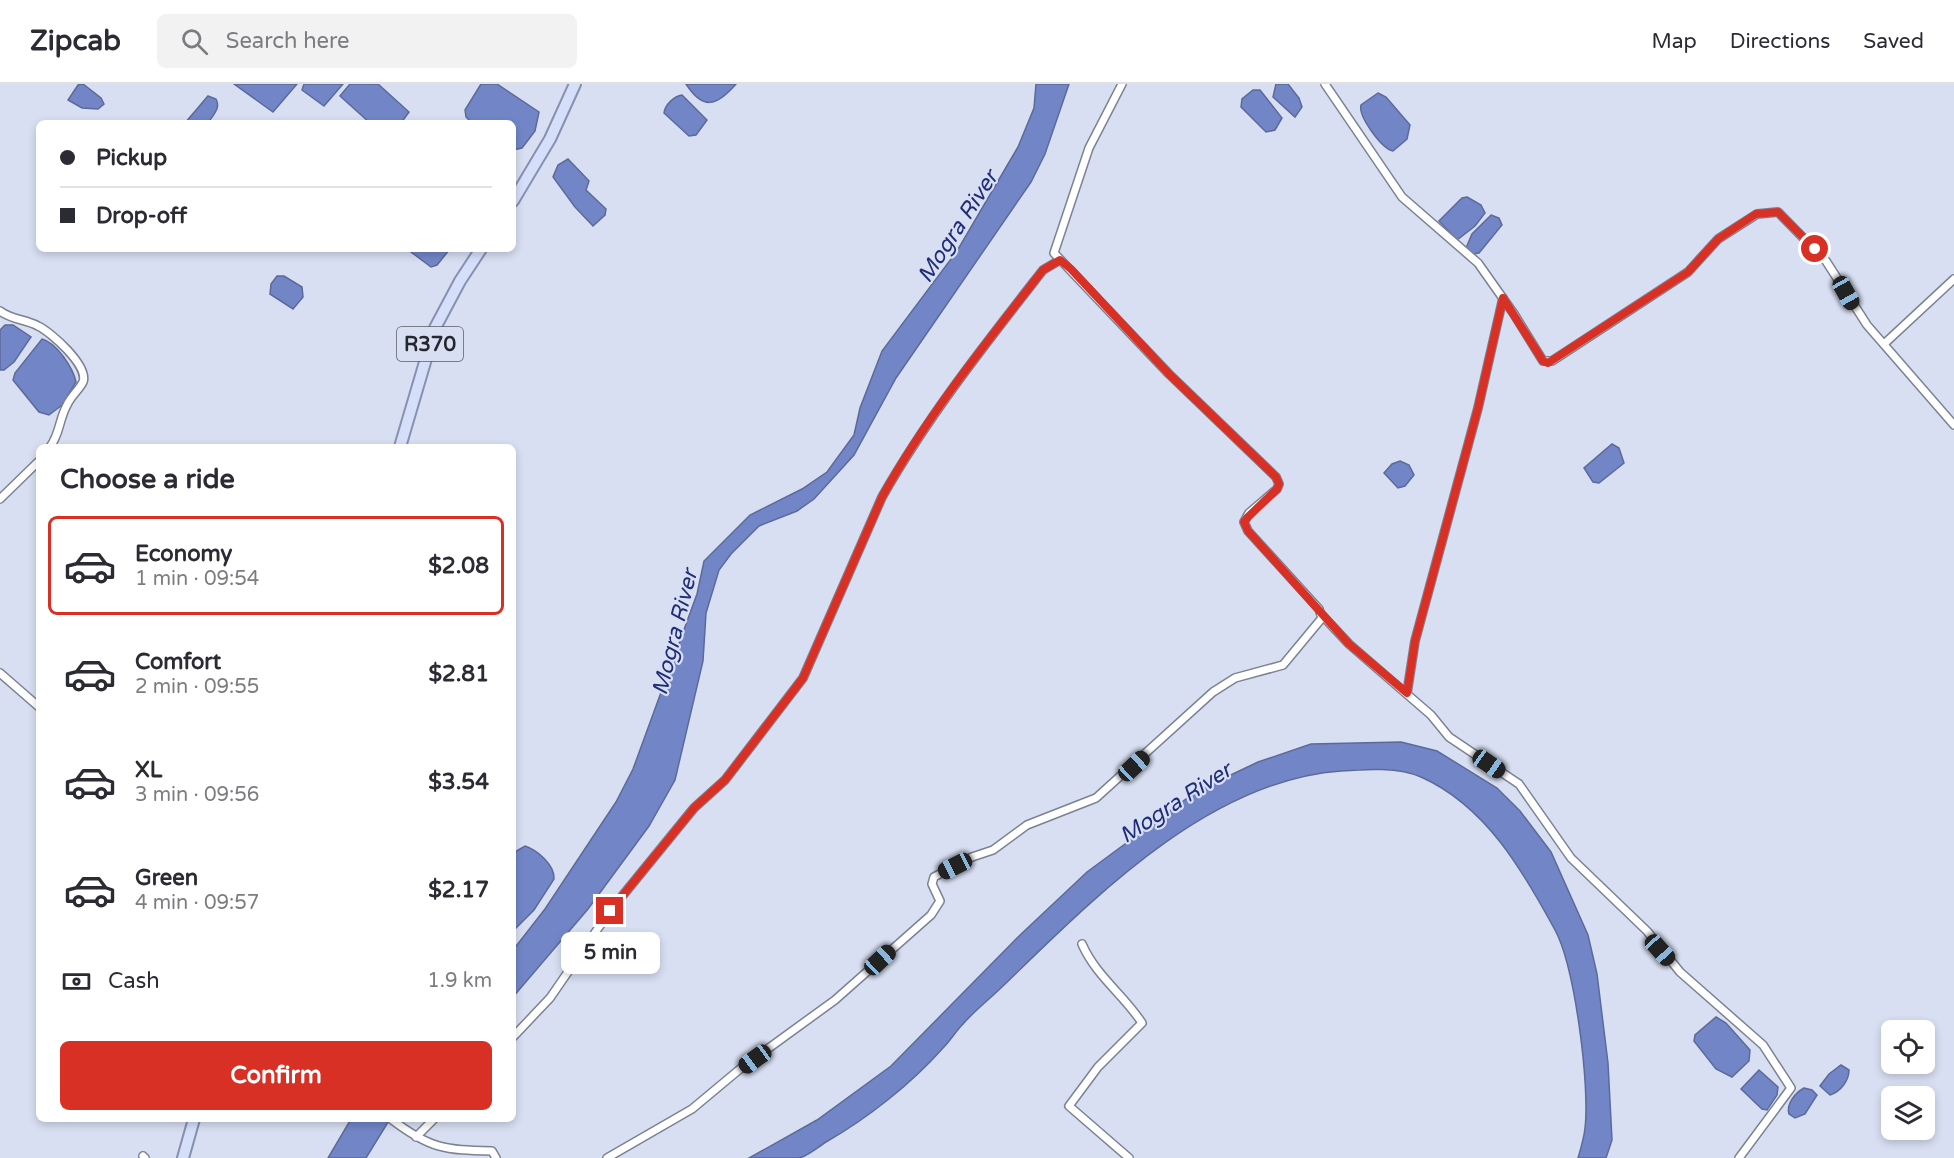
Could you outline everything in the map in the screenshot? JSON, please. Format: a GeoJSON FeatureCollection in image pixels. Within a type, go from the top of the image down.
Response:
{"type":"FeatureCollection","features":[{"type":"Feature","properties":{"kind":"main road"},"geometry":{"type":"LineString","coordinates":[[516,196],[550,139],[575,84]]}},
{"type":"Feature","properties":{"kind":"main road","name":"R370"},"geometry":{"type":"LineString","coordinates":[[401,444],[435,328],[460,281],[479,252]]}},
{"type":"Feature","properties":{"kind":"main road"},"geometry":{"type":"LineString","coordinates":[[183,1158],[193,1122]]}},
{"type":"Feature","properties":{"kind":"street"},"geometry":{"type":"LineString","coordinates":[[1122,84],[1089,148],[1070,208],[1054,245],[1054,253],[1169,374],[1276,477],[1279,484],[1277,489],[1249,513],[1244,522],[1248,531],[1321,614],[1349,644],[1407,693],[1449,737],[1519,784],[1571,858],[1647,931],[1680,972],[1763,1045],[1790,1083],[1790,1093],[1739,1158]]}},
{"type":"Feature","properties":{"kind":"street"},"geometry":{"type":"LineString","coordinates":[[1325,84],[1402,197],[1478,263],[1543,361],[1548,363],[1688,272],[1718,239],[1756,214],[1778,212],[1826,261],[1867,325],[1954,425]]}},
{"type":"Feature","properties":{"kind":"street"},"geometry":{"type":"LineString","coordinates":[[516,1033],[550,998],[610,911],[694,808],[725,780],[794,692],[817,650],[882,497],[894,475],[962,374],[1043,270],[1060,260]]}},
{"type":"Feature","properties":{"kind":"street"},"geometry":{"type":"LineString","coordinates":[[1884,344],[1954,279]]}},
{"type":"Feature","properties":{"kind":"street"},"geometry":{"type":"LineString","coordinates":[[1407,693],[1415,641],[1478,408],[1503,298]]}},
{"type":"Feature","properties":{"kind":"street"},"geometry":{"type":"LineString","coordinates":[[0,311],[10,318],[30,322],[49,332],[82,369],[83,381],[66,407],[60,420],[60,430],[52,444]]}},
{"type":"Feature","properties":{"kind":"street"},"geometry":{"type":"LineString","coordinates":[[0,499],[36,464]]}},
{"type":"Feature","properties":{"kind":"street"},"geometry":{"type":"LineString","coordinates":[[607,1158],[692,1109],[740,1069],[835,1000],[931,915],[940,901],[932,884],[934,877],[972,857],[993,850],[1027,825],[1096,798],[1213,692],[1235,678],[1283,664],[1320,622],[1321,614]]}},
{"type":"Feature","properties":{"kind":"street"},"geometry":{"type":"LineString","coordinates":[[0,673],[36,704]]}},
{"type":"Feature","properties":{"kind":"street"},"geometry":{"type":"LineString","coordinates":[[1082,944],[1098,972],[1134,1010],[1142,1023],[1098,1067],[1069,1106],[1129,1158]]}},
{"type":"Feature","properties":{"kind":"street"},"geometry":{"type":"LineString","coordinates":[[395,1122],[416,1137],[446,1150],[492,1151],[496,1158]]}},
{"type":"Feature","properties":{"kind":"street"},"geometry":{"type":"LineString","coordinates":[[416,1137],[431,1122]]}},
{"type":"Feature","properties":{"kind":"water"},"geometry":{"type":"Polygon","coordinates":[[[83,84],[101,98],[104,104],[98,109],[82,108],[68,100],[78,85],[83,84]]]}},
{"type":"Feature","properties":{"kind":"water"},"geometry":{"type":"Polygon","coordinates":[[[234,84],[297,84],[273,112],[234,84]]]}},
{"type":"Feature","properties":{"kind":"water"},"geometry":{"type":"Polygon","coordinates":[[[304,84],[343,84],[324,106],[302,90],[304,84]]]}},
{"type":"Feature","properties":{"kind":"water"},"geometry":{"type":"Polygon","coordinates":[[[350,84],[378,84],[409,112],[403,120],[367,120],[340,96],[350,84]]]}},
{"type":"Feature","properties":{"kind":"water"},"geometry":{"type":"Polygon","coordinates":[[[481,84],[497,84],[539,112],[535,131],[522,148],[516,149],[516,120],[469,120],[465,110],[481,84]]]}},
{"type":"Feature","properties":{"kind":"water"},"geometry":{"type":"Polygon","coordinates":[[[686,84],[736,84],[722,97],[710,102],[698,98],[686,84]]]}},
{"type":"Feature","properties":{"kind":"water"},"geometry":{"type":"Polygon","coordinates":[[[1036,84],[1069,84],[1045,154],[1031,182],[896,378],[854,455],[814,499],[797,511],[759,526],[731,554],[719,570],[706,613],[703,661],[675,780],[649,826],[588,909],[516,993],[516,946],[545,909],[616,802],[633,769],[697,594],[704,561],[750,515],[802,489],[827,472],[854,435],[860,408],[882,351],[957,251],[1018,147],[1034,108],[1036,84]]]}},
{"type":"Feature","properties":{"kind":"water"},"geometry":{"type":"Polygon","coordinates":[[[1276,84],[1288,84],[1299,98],[1302,107],[1295,117],[1273,97],[1276,84]]]}},
{"type":"Feature","properties":{"kind":"water"},"geometry":{"type":"Polygon","coordinates":[[[1253,90],[1260,90],[1282,118],[1275,130],[1266,132],[1241,107],[1242,99],[1253,90]]]}},
{"type":"Feature","properties":{"kind":"water"},"geometry":{"type":"Polygon","coordinates":[[[1378,93],[1386,97],[1410,125],[1407,139],[1393,151],[1377,138],[1361,110],[1361,105],[1378,93]]]}},
{"type":"Feature","properties":{"kind":"water"},"geometry":{"type":"Polygon","coordinates":[[[682,95],[707,120],[696,135],[689,136],[664,113],[670,101],[682,95]]]}},
{"type":"Feature","properties":{"kind":"water"},"geometry":{"type":"Polygon","coordinates":[[[208,96],[216,99],[218,105],[210,120],[188,120],[208,96]]]}},
{"type":"Feature","properties":{"kind":"water"},"geometry":{"type":"Polygon","coordinates":[[[568,159],[589,181],[586,190],[606,209],[605,215],[593,226],[575,207],[553,177],[558,165],[568,159]]]}},
{"type":"Feature","properties":{"kind":"water"},"geometry":{"type":"Polygon","coordinates":[[[1467,197],[1481,205],[1485,213],[1475,226],[1457,240],[1439,221],[1462,198],[1467,197]]]}},
{"type":"Feature","properties":{"kind":"water"},"geometry":{"type":"Polygon","coordinates":[[[1491,215],[1499,218],[1502,225],[1479,253],[1473,254],[1466,248],[1472,234],[1491,215]]]}},
{"type":"Feature","properties":{"kind":"water"},"geometry":{"type":"Polygon","coordinates":[[[411,252],[448,252],[437,265],[431,267],[411,252]]]}},
{"type":"Feature","properties":{"kind":"water"},"geometry":{"type":"Polygon","coordinates":[[[277,276],[284,276],[302,287],[303,297],[293,309],[270,294],[271,284],[277,276]]]}},
{"type":"Feature","properties":{"kind":"water"},"geometry":{"type":"Polygon","coordinates":[[[5,325],[13,325],[31,337],[14,362],[4,370],[0,370],[0,330],[5,325]]]}},
{"type":"Feature","properties":{"kind":"water"},"geometry":{"type":"Polygon","coordinates":[[[42,339],[53,345],[64,357],[76,382],[62,405],[49,415],[39,412],[13,380],[15,373],[42,339]]]}},
{"type":"Feature","properties":{"kind":"water"},"geometry":{"type":"Polygon","coordinates":[[[1612,444],[1619,448],[1624,463],[1599,483],[1593,482],[1584,468],[1612,444]]]}},
{"type":"Feature","properties":{"kind":"water"},"geometry":{"type":"Polygon","coordinates":[[[1400,461],[1409,465],[1414,475],[1405,486],[1398,488],[1384,473],[1392,464],[1400,461]]]}},
{"type":"Feature","properties":{"kind":"water"},"geometry":{"type":"Polygon","coordinates":[[[1401,742],[1437,751],[1497,788],[1520,811],[1551,852],[1588,935],[1597,974],[1608,1063],[1612,1140],[1606,1158],[1578,1158],[1585,1132],[1586,1109],[1583,1057],[1575,998],[1562,947],[1530,885],[1516,863],[1484,823],[1444,789],[1412,774],[1371,769],[1292,779],[1245,796],[1200,820],[1115,881],[973,1014],[931,1061],[873,1111],[802,1157],[749,1158],[817,1120],[891,1066],[1018,937],[1087,872],[1197,791],[1258,762],[1311,744],[1401,742]]]}},
{"type":"Feature","properties":{"kind":"water"},"geometry":{"type":"Polygon","coordinates":[[[525,846],[535,851],[552,868],[554,879],[534,910],[516,928],[516,851],[525,846]]]}},
{"type":"Feature","properties":{"kind":"water"},"geometry":{"type":"Polygon","coordinates":[[[1716,1017],[1726,1023],[1750,1050],[1749,1061],[1732,1077],[1716,1069],[1694,1041],[1695,1035],[1716,1017]]]}},
{"type":"Feature","properties":{"kind":"water"},"geometry":{"type":"Polygon","coordinates":[[[1841,1065],[1849,1070],[1846,1082],[1830,1095],[1820,1086],[1829,1074],[1841,1065]]]}},
{"type":"Feature","properties":{"kind":"water"},"geometry":{"type":"Polygon","coordinates":[[[1759,1070],[1778,1087],[1777,1095],[1767,1110],[1762,1109],[1741,1089],[1759,1070]]]}},
{"type":"Feature","properties":{"kind":"water"},"geometry":{"type":"Polygon","coordinates":[[[1804,1088],[1812,1090],[1817,1095],[1805,1114],[1795,1118],[1789,1114],[1789,1106],[1797,1093],[1804,1088]]]}},
{"type":"Feature","properties":{"kind":"water"},"geometry":{"type":"Polygon","coordinates":[[[349,1122],[388,1122],[366,1158],[328,1158],[349,1122]]]}},
{"type":"Feature","properties":{"kind":"route"},"geometry":{"type":"LineString","coordinates":[[610,911],[694,808],[725,780],[747,748],[803,678],[882,497],[894,475],[962,374],[1043,270],[1060,260],[1169,374],[1276,477],[1279,481],[1277,489],[1249,513],[1244,522],[1248,531],[1349,644],[1407,693],[1415,641],[1478,408],[1503,298],[1543,361],[1548,363],[1688,272],[1718,239],[1756,214],[1778,212],[1815,249]]}},
{"type":"Feature","properties":{"kind":"water label","name":"Mogra River"},"geometry":{"type":"Point","coordinates":[957,226]}},
{"type":"Feature","properties":{"kind":"water label","name":"Mogra River"},"geometry":{"type":"Point","coordinates":[674,632]}},
{"type":"Feature","properties":{"kind":"water label","name":"Mogra River"},"geometry":{"type":"Point","coordinates":[1175,802]}}]}
